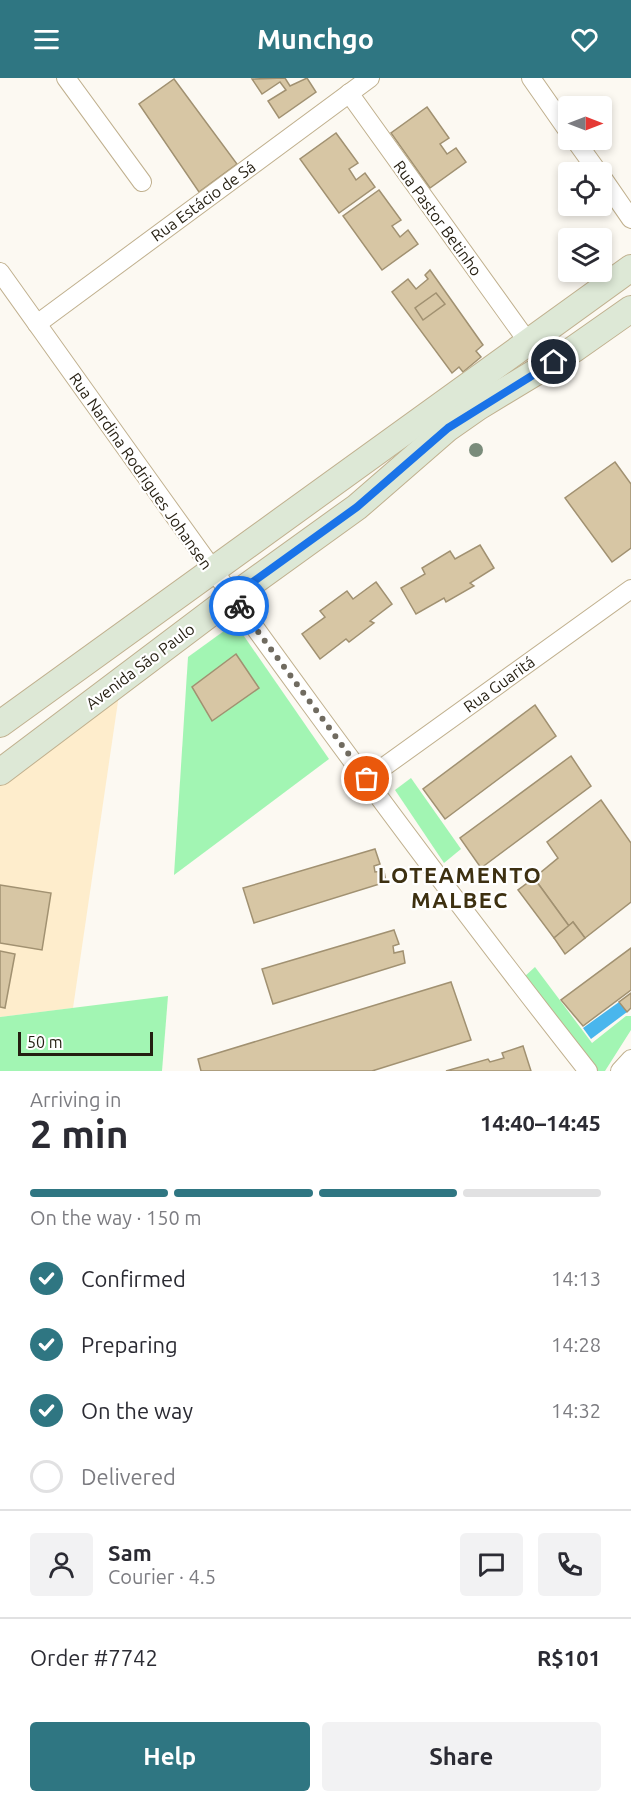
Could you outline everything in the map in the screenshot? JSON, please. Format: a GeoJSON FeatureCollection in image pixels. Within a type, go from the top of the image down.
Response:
{"type":"FeatureCollection","features":[{"type":"Feature","properties":{"kind":"main road","name":"Avenida São Paulo"},"geometry":{"type":"LineString","coordinates":[[0,724],[631,268]]}},
{"type":"Feature","properties":{"kind":"main road","name":"Avenida São Paulo"},"geometry":{"type":"LineString","coordinates":[[0,772],[232,597],[357,507],[448,428],[574,349],[631,309]]}},
{"type":"Feature","properties":{"kind":"street"},"geometry":{"type":"LineString","coordinates":[[66,78],[141,182]]}},
{"type":"Feature","properties":{"kind":"street","name":"Rua Estácio de Sá"},"geometry":{"type":"LineString","coordinates":[[37,324],[370,78]]}},
{"type":"Feature","properties":{"kind":"street"},"geometry":{"type":"LineString","coordinates":[[531,78],[558,117]]}},
{"type":"Feature","properties":{"kind":"street","name":"Rua Pastor Betinho"},"geometry":{"type":"LineString","coordinates":[[349,93],[528,342]]}},
{"type":"Feature","properties":{"kind":"street"},"geometry":{"type":"LineString","coordinates":[[612,191],[631,219]]}},
{"type":"Feature","properties":{"kind":"street","name":"Rua Nardina Rodrigues Johansen"},"geometry":{"type":"LineString","coordinates":[[0,272],[212,571],[473,925],[588,1071]]}},
{"type":"Feature","properties":{"kind":"street","name":"Rua Guaritá"},"geometry":{"type":"LineString","coordinates":[[367,779],[630,591]]}},
{"type":"Feature","properties":{"kind":"street"},"geometry":{"type":"LineString","coordinates":[[620,1071],[631,1059]]}},
{"type":"Feature","properties":{"kind":"shaded area"},"geometry":{"type":"Polygon","coordinates":[[[121,681],[73,1008],[0,1017],[0,772],[121,681]]]}},
{"type":"Feature","properties":{"kind":"green space"},"geometry":{"type":"Polygon","coordinates":[[[235,623],[329,759],[174,875],[188,657],[235,623]]]}},
{"type":"Feature","properties":{"kind":"green space"},"geometry":{"type":"Polygon","coordinates":[[[411,778],[461,849],[444,863],[395,790],[411,778]]]}},
{"type":"Feature","properties":{"kind":"green space"},"geometry":{"type":"Polygon","coordinates":[[[535,967],[592,1043],[626,1016],[631,1016],[631,1030],[605,1071],[595,1071],[524,977],[535,967]]]}},
{"type":"Feature","properties":{"kind":"green space"},"geometry":{"type":"Polygon","coordinates":[[[168,996],[162,1071],[0,1071],[0,1017],[168,996]]]}},
{"type":"Feature","properties":{"kind":"water"},"geometry":{"type":"Polygon","coordinates":[[[619,1002],[627,1012],[591,1039],[583,1028],[619,1002]]]}},
{"type":"Feature","properties":{"kind":"building"},"geometry":{"type":"Polygon","coordinates":[[[285,78],[290,86],[307,78],[316,92],[279,118],[268,101],[286,90],[280,82],[262,94],[252,79],[285,78]]]}},
{"type":"Feature","properties":{"kind":"building"},"geometry":{"type":"Polygon","coordinates":[[[174,79],[237,164],[199,192],[139,104],[174,79]]]}},
{"type":"Feature","properties":{"kind":"building"},"geometry":{"type":"Polygon","coordinates":[[[427,107],[449,138],[440,144],[447,154],[456,148],[466,162],[430,188],[391,133],[427,107]]]}},
{"type":"Feature","properties":{"kind":"building"},"geometry":{"type":"Polygon","coordinates":[[[336,133],[358,163],[349,169],[356,180],[365,173],[375,187],[339,213],[300,159],[336,133]]]}},
{"type":"Feature","properties":{"kind":"building"},"geometry":{"type":"Polygon","coordinates":[[[379,190],[401,220],[392,226],[400,237],[408,230],[418,244],[382,270],[343,216],[379,190]]]}},
{"type":"Feature","properties":{"kind":"building"},"geometry":{"type":"Polygon","coordinates":[[[430,270],[483,345],[476,351],[481,357],[463,372],[459,367],[452,373],[392,292],[408,279],[416,289],[428,279],[425,275],[430,270]]]}},
{"type":"Feature","properties":{"kind":"building"},"geometry":{"type":"Polygon","coordinates":[[[436,293],[445,304],[423,320],[415,308],[436,293]]]}},
{"type":"Feature","properties":{"kind":"building"},"geometry":{"type":"Polygon","coordinates":[[[615,462],[631,484],[631,548],[612,562],[565,498],[615,462]]]}},
{"type":"Feature","properties":{"kind":"building"},"geometry":{"type":"Polygon","coordinates":[[[480,545],[494,568],[470,583],[474,586],[446,602],[444,598],[416,614],[401,588],[425,574],[422,568],[450,551],[455,559],[480,545]]]}},
{"type":"Feature","properties":{"kind":"building"},"geometry":{"type":"Polygon","coordinates":[[[376,582],[392,604],[370,621],[374,623],[349,642],[346,639],[320,659],[302,634],[325,617],[320,611],[347,591],[353,599],[376,582]]]}},
{"type":"Feature","properties":{"kind":"building"},"geometry":{"type":"Polygon","coordinates":[[[236,654],[259,688],[212,721],[192,687],[236,654]]]}},
{"type":"Feature","properties":{"kind":"building"},"geometry":{"type":"Polygon","coordinates":[[[535,705],[556,736],[445,819],[423,789],[535,705]]]}},
{"type":"Feature","properties":{"kind":"building"},"geometry":{"type":"Polygon","coordinates":[[[571,756],[591,786],[481,868],[460,838],[571,756]]]}},
{"type":"Feature","properties":{"kind":"building"},"geometry":{"type":"Polygon","coordinates":[[[601,800],[631,843],[631,902],[585,938],[573,922],[569,926],[534,878],[558,858],[547,842],[601,800]]]}},
{"type":"Feature","properties":{"kind":"building"},"geometry":{"type":"Polygon","coordinates":[[[375,849],[380,864],[374,866],[375,872],[384,871],[386,882],[254,923],[243,888],[375,849]]]}},
{"type":"Feature","properties":{"kind":"building"},"geometry":{"type":"Polygon","coordinates":[[[534,878],[569,926],[554,938],[518,890],[534,878]]]}},
{"type":"Feature","properties":{"kind":"building"},"geometry":{"type":"Polygon","coordinates":[[[0,885],[51,893],[42,950],[0,943],[0,885]]]}},
{"type":"Feature","properties":{"kind":"building"},"geometry":{"type":"Polygon","coordinates":[[[573,922],[585,938],[565,954],[554,938],[573,922]]]}},
{"type":"Feature","properties":{"kind":"building"},"geometry":{"type":"Polygon","coordinates":[[[394,930],[399,944],[393,946],[394,953],[403,951],[405,963],[273,1004],[262,969],[394,930]]]}},
{"type":"Feature","properties":{"kind":"building"},"geometry":{"type":"Polygon","coordinates":[[[631,948],[631,990],[583,1026],[561,1000],[631,948]]]}},
{"type":"Feature","properties":{"kind":"building"},"geometry":{"type":"Polygon","coordinates":[[[0,951],[15,954],[5,1008],[0,1007],[0,951]]]}},
{"type":"Feature","properties":{"kind":"building"},"geometry":{"type":"Polygon","coordinates":[[[451,982],[471,1040],[372,1071],[201,1071],[198,1059],[451,982]]]}},
{"type":"Feature","properties":{"kind":"building"},"geometry":{"type":"Polygon","coordinates":[[[631,993],[631,1008],[627,1012],[619,1002],[631,993]]]}},
{"type":"Feature","properties":{"kind":"building"},"geometry":{"type":"Polygon","coordinates":[[[523,1046],[531,1071],[446,1071],[488,1059],[490,1062],[504,1058],[502,1053],[523,1046]]]}},
{"type":"Feature","properties":{"kind":"way so far"},"geometry":{"type":"LineString","coordinates":[[239,606],[367,779]]}},
{"type":"Feature","properties":{"kind":"district","name":"LOTEAMENTO MALBEC"},"geometry":{"type":"Point","coordinates":[460,888]}},
{"type":"Feature","properties":{"kind":"route"},"geometry":{"type":"LineString","coordinates":[[239,606],[232,597],[357,507],[448,428],[478,407],[554,362]]}}]}
